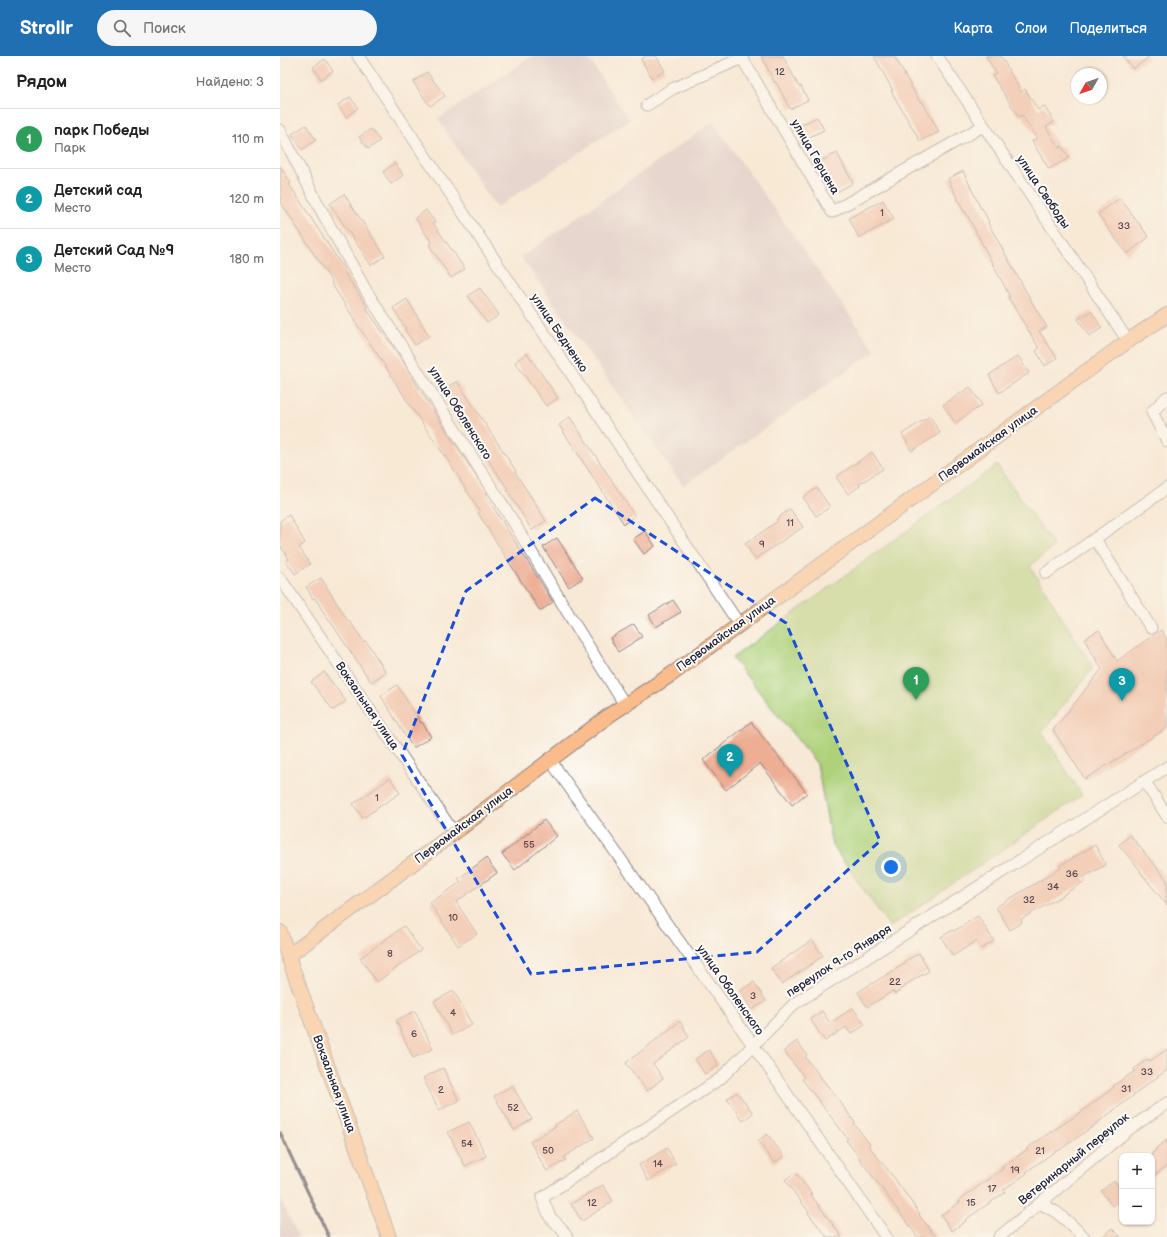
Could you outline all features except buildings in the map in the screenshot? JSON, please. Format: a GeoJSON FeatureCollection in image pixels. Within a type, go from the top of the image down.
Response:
{"type":"FeatureCollection","features":[{"type":"Feature","properties":{"kind":"main road","name":"Первомайская улица"},"geometry":{"type":"LineString","coordinates":[[288,956],[611,714],[672,674],[1128,341],[1166,319]]}},
{"type":"Feature","properties":{"kind":"main road","name":"Вокзальная улица"},"geometry":{"type":"LineString","coordinates":[[280,932],[389,1237]]}},
{"type":"Feature","properties":{"kind":"street","name":"улица Бедненко"},"geometry":{"type":"LineString","coordinates":[[358,56],[739,624]]}},
{"type":"Feature","properties":{"kind":"street","name":"улица Свободы"},"geometry":{"type":"LineString","coordinates":[[937,56],[1128,341]]}},
{"type":"Feature","properties":{"kind":"street","name":"улица Герцена"},"geometry":{"type":"LineString","coordinates":[[647,105],[672,89],[742,58],[832,212],[983,126]]}},
{"type":"Feature","properties":{"kind":"street","name":"улица Оболенского"},"geometry":{"type":"LineString","coordinates":[[280,130],[321,210],[365,289],[511,518],[625,705]]}},
{"type":"Feature","properties":{"kind":"street"},"geometry":{"type":"LineString","coordinates":[[1167,397],[1152,412],[1167,441]]}},
{"type":"Feature","properties":{"kind":"street"},"geometry":{"type":"LineString","coordinates":[[1046,573],[1167,488]]}},
{"type":"Feature","properties":{"kind":"street"},"geometry":{"type":"LineString","coordinates":[[1095,539],[1151,628]]}},
{"type":"Feature","properties":{"kind":"street","name":"Вокзальная улица"},"geometry":{"type":"LineString","coordinates":[[280,578],[454,833]]}},
{"type":"Feature","properties":{"kind":"street","name":"улица Оболенского"},"geometry":{"type":"LineString","coordinates":[[550,760],[753,1045],[886,1237]]}},
{"type":"Feature","properties":{"kind":"street","name":"переулок 9-го Января"},"geometry":{"type":"LineString","coordinates":[[567,1237],[561,1228],[550,1217],[542,1198],[721,1078],[794,1004],[1167,767]]}},
{"type":"Feature","properties":{"kind":"street"},"geometry":{"type":"LineString","coordinates":[[1145,782],[1167,816]]}},
{"type":"Feature","properties":{"kind":"street","name":"Ветеринарный переулок"},"geometry":{"type":"LineString","coordinates":[[999,1237],[1128,1130],[1167,1103]]}},
{"type":"Feature","properties":{"kind":"street"},"geometry":{"type":"LineString","coordinates":[[1040,1203],[1056,1212],[1080,1233]]}},
{"type":"Feature","properties":{"kind":"highlighted area"},"geometry":{"type":"Polygon","coordinates":[[[595,498],[786,623],[880,841],[757,952],[531,974],[402,755],[466,591],[595,498]]]}},
{"type":"Feature","properties":{"kind":"shaded area"},"geometry":{"type":"Polygon","coordinates":[[[533,56],[587,56],[629,120],[496,208],[438,119],[533,56]]]}},
{"type":"Feature","properties":{"kind":"shaded area"},"geometry":{"type":"Polygon","coordinates":[[[713,122],[875,351],[683,486],[521,257],[713,122]]]}},
{"type":"Feature","properties":{"kind":"shaded area"},"geometry":{"type":"Polygon","coordinates":[[[280,1198],[299,1237],[280,1237],[280,1198]]]}},
{"type":"Feature","properties":{"kind":"green space"},"geometry":{"type":"Polygon","coordinates":[[[997,465],[1054,546],[1030,566],[1093,668],[1042,732],[1082,795],[890,927],[832,845],[817,764],[732,658],[997,465]]]}},
{"type":"Feature","properties":{"kind":"railway"},"geometry":{"type":"LineString","coordinates":[[280,1133],[329,1237]]}},
{"type":"Feature","properties":{"kind":"place","name":"парк Победы"},"geometry":{"type":"Point","coordinates":[916,700]}},
{"type":"Feature","properties":{"kind":"place","name":"Детский Сад №9"},"geometry":{"type":"Point","coordinates":[1122,701]}},
{"type":"Feature","properties":{"kind":"place","name":"Детский сад"},"geometry":{"type":"Point","coordinates":[730,777]}}]}
